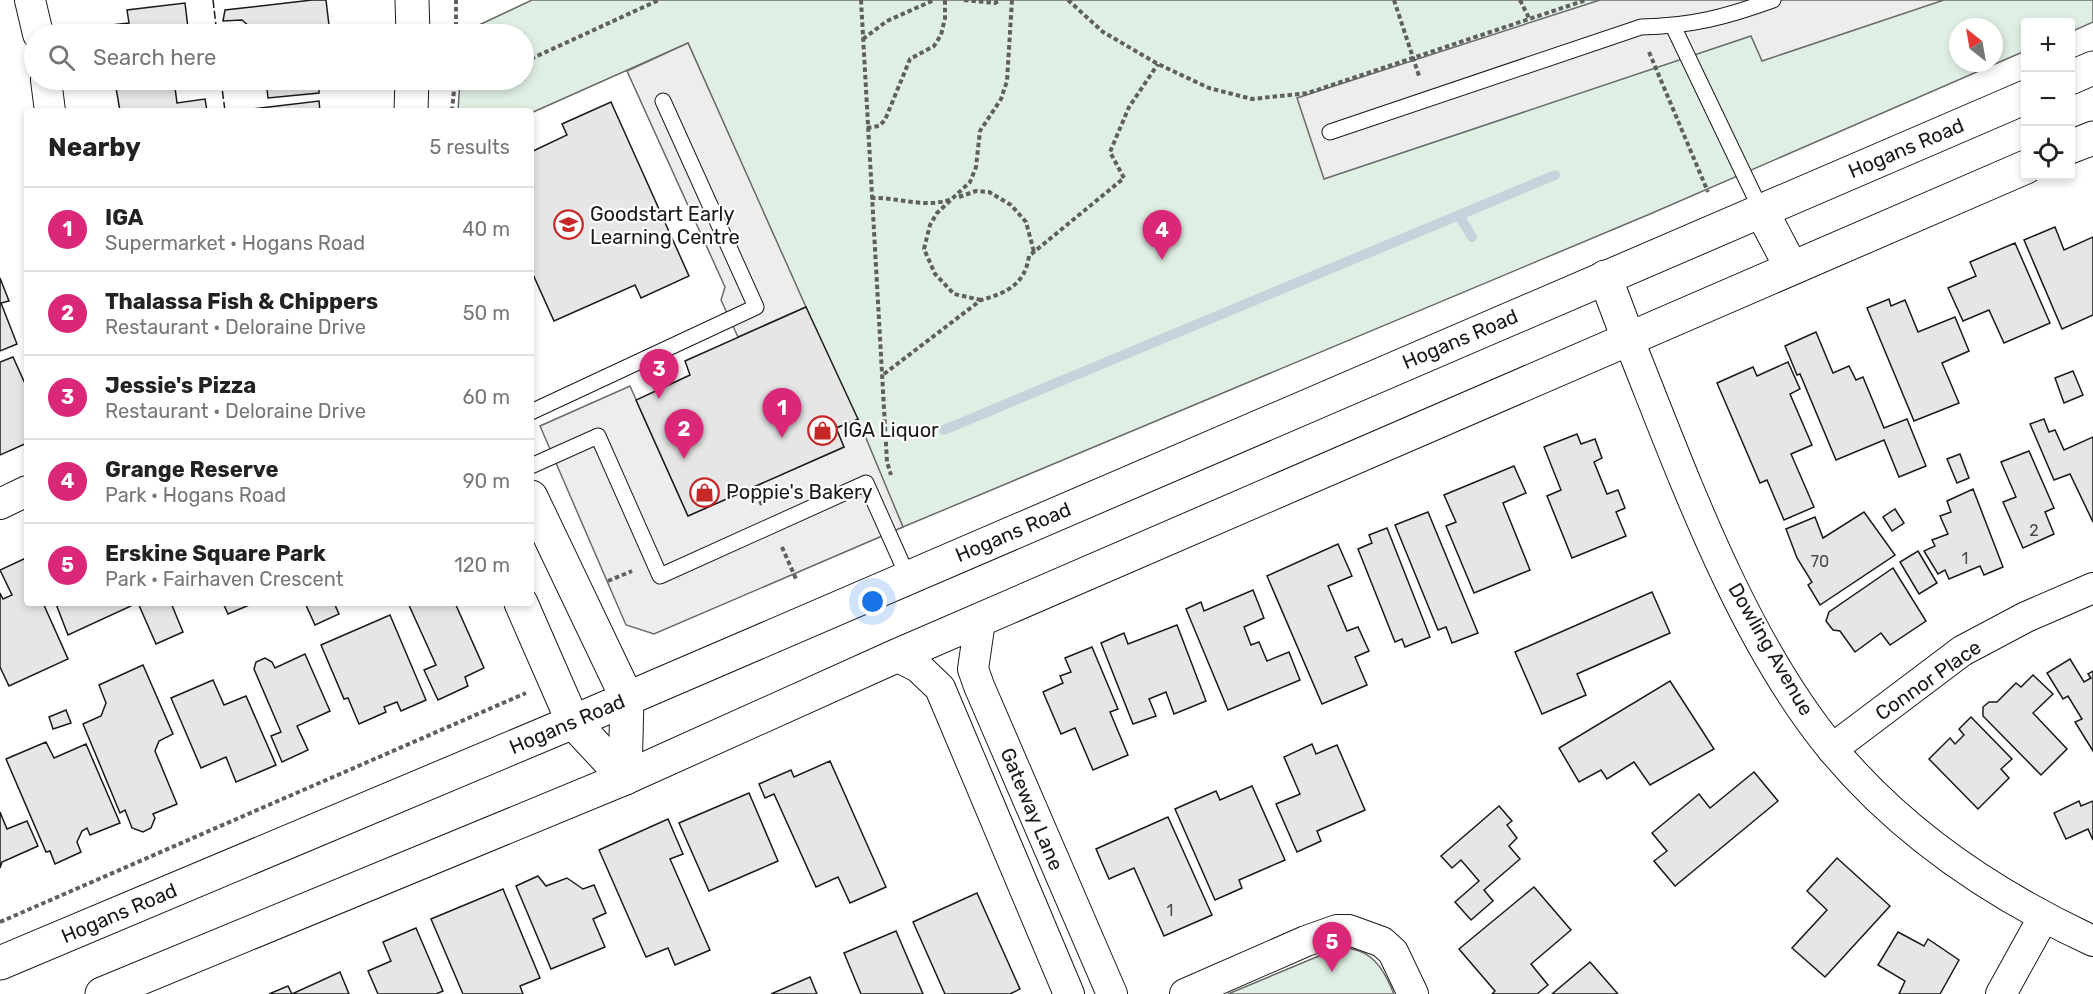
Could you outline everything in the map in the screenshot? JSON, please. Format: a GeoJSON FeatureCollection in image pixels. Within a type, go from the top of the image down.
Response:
{"type":"FeatureCollection","features":[{"type":"Feature","properties":{"kind":"street"},"geometry":{"type":"LineString","coordinates":[[30,0],[36,24]]}},
{"type":"Feature","properties":{"kind":"street"},"geometry":{"type":"LineString","coordinates":[[412,0],[413,24]]}},
{"type":"Feature","properties":{"kind":"street"},"geometry":{"type":"LineString","coordinates":[[2075,76],[2093,68]]}},
{"type":"Feature","properties":{"kind":"street"},"geometry":{"type":"LineString","coordinates":[[47,90],[50,108]]}},
{"type":"Feature","properties":{"kind":"street"},"geometry":{"type":"LineString","coordinates":[[411,108],[412,90]]}},
{"type":"Feature","properties":{"kind":"street","name":"Hogans Road"},"geometry":{"type":"LineString","coordinates":[[0,963],[573,722],[2021,99]]}},
{"type":"Feature","properties":{"kind":"street"},"geometry":{"type":"LineString","coordinates":[[2075,145],[2093,138]]}},
{"type":"Feature","properties":{"kind":"street"},"geometry":{"type":"LineString","coordinates":[[102,994],[625,778],[896,656],[2021,169]]}},
{"type":"Feature","properties":{"kind":"street"},"geometry":{"type":"LineString","coordinates":[[1761,210],[1791,267]]}},
{"type":"Feature","properties":{"kind":"street","name":"Dowling Avenue"},"geometry":{"type":"LineString","coordinates":[[1605,277],[1628,338],[1733,589],[1784,681],[1832,749],[1892,813],[1958,866],[2043,918],[2093,941]]}},
{"type":"Feature","properties":{"kind":"street"},"geometry":{"type":"LineString","coordinates":[[0,504],[24,492]]}},
{"type":"Feature","properties":{"kind":"street"},"geometry":{"type":"LineString","coordinates":[[534,503],[627,698],[625,778]]}},
{"type":"Feature","properties":{"kind":"street","name":"Connor Place"},"geometry":{"type":"LineString","coordinates":[[1832,749],[1962,651],[2026,617],[2093,588]]}},
{"type":"Feature","properties":{"kind":"street"},"geometry":{"type":"LineString","coordinates":[[522,606],[573,722],[625,778]]}},
{"type":"Feature","properties":{"kind":"street","name":"Gateway Lane"},"geometry":{"type":"LineString","coordinates":[[980,621],[973,662],[979,686],[1112,994]]}},
{"type":"Feature","properties":{"kind":"street","name":"Gateway Lane"},"geometry":{"type":"LineString","coordinates":[[896,656],[918,667],[940,688],[1069,994]]}},
{"type":"Feature","properties":{"kind":"street"},"geometry":{"type":"LineString","coordinates":[[2001,994],[2043,918]]}},
{"type":"Feature","properties":{"kind":"street"},"geometry":{"type":"LineString","coordinates":[[1185,994],[1337,930],[1349,930],[1382,942],[1392,952],[1413,994]]}},
{"type":"Feature","properties":{"kind":"lane"},"geometry":{"type":"LineString","coordinates":[[1330,132],[1641,27],[1673,26],[1723,18],[1773,0]]}},
{"type":"Feature","properties":{"kind":"lane"},"geometry":{"type":"LineString","coordinates":[[1673,26],[1761,210]]}},
{"type":"Feature","properties":{"kind":"lane"},"geometry":{"type":"LineString","coordinates":[[534,411],[756,307],[663,101]]}},
{"type":"Feature","properties":{"kind":"lane"},"geometry":{"type":"LineString","coordinates":[[534,465],[598,436],[660,576],[866,483],[908,577]]}},
{"type":"Feature","properties":{"kind":"path"},"geometry":{"type":"LineString","coordinates":[[456,0],[456,24]]}},
{"type":"Feature","properties":{"kind":"path"},"geometry":{"type":"LineString","coordinates":[[534,57],[659,0]]}},
{"type":"Feature","properties":{"kind":"path"},"geometry":{"type":"LineString","coordinates":[[861,0],[887,462]]}},
{"type":"Feature","properties":{"kind":"path"},"geometry":{"type":"LineString","coordinates":[[863,39],[887,21],[934,0]]}},
{"type":"Feature","properties":{"kind":"path"},"geometry":{"type":"LineString","coordinates":[[867,128],[879,126],[885,120],[910,59],[934,46],[945,18],[945,0]]}},
{"type":"Feature","properties":{"kind":"path"},"geometry":{"type":"LineString","coordinates":[[964,0],[995,3],[1000,0]]}},
{"type":"Feature","properties":{"kind":"path"},"geometry":{"type":"LineString","coordinates":[[981,300],[954,294],[935,274],[924,249],[930,225],[937,213],[957,198],[970,182],[976,167],[980,131],[1001,99],[1006,81],[1012,0]]}},
{"type":"Feature","properties":{"kind":"path"},"geometry":{"type":"LineString","coordinates":[[1068,0],[1103,32],[1158,64],[1209,88],[1252,99],[1308,93],[1586,0]]}},
{"type":"Feature","properties":{"kind":"path"},"geometry":{"type":"LineString","coordinates":[[1394,0],[1426,99]]}},
{"type":"Feature","properties":{"kind":"path"},"geometry":{"type":"LineString","coordinates":[[1520,0],[1529,19]]}},
{"type":"Feature","properties":{"kind":"path"},"geometry":{"type":"LineString","coordinates":[[1649,52],[1708,192]]}},
{"type":"Feature","properties":{"kind":"path"},"geometry":{"type":"LineString","coordinates":[[883,375],[981,300],[1000,295],[1017,285],[1027,269],[1029,256],[1124,178],[1110,152],[1129,107],[1158,64]]}},
{"type":"Feature","properties":{"kind":"path"},"geometry":{"type":"LineString","coordinates":[[452,108],[454,90]]}},
{"type":"Feature","properties":{"kind":"path"},"geometry":{"type":"LineString","coordinates":[[871,198],[894,197],[935,205],[975,191],[989,192],[1011,205],[1026,222],[1034,252]]}},
{"type":"Feature","properties":{"kind":"path"},"geometry":{"type":"LineString","coordinates":[[602,583],[653,561]]}},
{"type":"Feature","properties":{"kind":"path"},"geometry":{"type":"LineString","coordinates":[[0,922],[554,680]]}},
{"type":"Feature","properties":{"kind":"green space"},"geometry":{"type":"Polygon","coordinates":[[[532,0],[2093,0],[2093,22],[2075,30],[2075,18],[2021,18],[2021,53],[2003,61],[2003,18],[1949,18],[1949,72],[1977,72],[1650,214],[903,527],[688,43],[534,112],[534,108],[458,108],[459,90],[534,90],[534,24],[481,24],[532,0]]]}},
{"type":"Feature","properties":{"kind":"green space"},"geometry":{"type":"Polygon","coordinates":[[[1338,948],[1359,951],[1374,960],[1385,975],[1394,994],[1228,994],[1338,948]]]}},
{"type":"Feature","properties":{"kind":"shaded area"},"geometry":{"type":"Polygon","coordinates":[[[1600,0],[1944,0],[1762,61],[1751,36],[1324,179],[1297,98],[1600,0]]]}},
{"type":"Feature","properties":{"kind":"shaded area"},"geometry":{"type":"Polygon","coordinates":[[[688,43],[806,307],[738,337],[721,300],[725,287],[627,71],[688,43]]]}},
{"type":"Feature","properties":{"kind":"shaded area"},"geometry":{"type":"Polygon","coordinates":[[[630,386],[688,516],[844,447],[836,428],[858,419],[903,527],[654,634],[626,625],[540,426],[630,386]]]}},
{"type":"Feature","properties":{"kind":"building"},"geometry":{"type":"Polygon","coordinates":[[[326,0],[329,24],[247,24],[242,20],[223,21],[225,10],[326,0]]]}},
{"type":"Feature","properties":{"kind":"building"},"geometry":{"type":"Polygon","coordinates":[[[185,3],[188,24],[120,24],[129,23],[127,10],[185,3]]]}},
{"type":"Feature","properties":{"kind":"building"},"geometry":{"type":"Polygon","coordinates":[[[116,90],[175,90],[177,103],[205,99],[206,108],[119,108],[116,90]]]}},
{"type":"Feature","properties":{"kind":"building"},"geometry":{"type":"Polygon","coordinates":[[[267,90],[319,90],[319,93],[268,98],[267,90]]]}},
{"type":"Feature","properties":{"kind":"building"},"geometry":{"type":"Polygon","coordinates":[[[319,101],[320,108],[261,108],[319,101]]]}},
{"type":"Feature","properties":{"kind":"building"},"geometry":{"type":"Polygon","coordinates":[[[611,102],[689,276],[641,298],[635,285],[554,321],[534,277],[534,151],[567,135],[562,124],[611,102]]]}},
{"type":"Feature","properties":{"kind":"building"},"geometry":{"type":"Polygon","coordinates":[[[2055,227],[2064,250],[2093,237],[2093,315],[2062,329],[2024,240],[2055,227]]]}},
{"type":"Feature","properties":{"kind":"building"},"geometry":{"type":"Polygon","coordinates":[[[2015,243],[2050,323],[2004,343],[1989,310],[1963,321],[1948,288],[1976,276],[1970,262],[2015,243]]]}},
{"type":"Feature","properties":{"kind":"building"},"geometry":{"type":"Polygon","coordinates":[[[0,278],[9,301],[1,303],[17,344],[0,351],[0,278]]]}},
{"type":"Feature","properties":{"kind":"building"},"geometry":{"type":"Polygon","coordinates":[[[1889,299],[1891,306],[1905,300],[1918,332],[1955,317],[1969,351],[1942,363],[1959,403],[1914,421],[1867,308],[1889,299]]]}},
{"type":"Feature","properties":{"kind":"building"},"geometry":{"type":"Polygon","coordinates":[[[806,307],[858,419],[836,428],[844,447],[688,516],[636,400],[690,375],[685,361],[806,307]]]}},
{"type":"Feature","properties":{"kind":"building"},"geometry":{"type":"Polygon","coordinates":[[[1816,332],[1833,373],[1849,366],[1856,380],[1863,377],[1884,428],[1907,419],[1926,466],[1899,477],[1884,440],[1836,460],[1800,374],[1797,375],[1785,346],[1816,332]]]}},
{"type":"Feature","properties":{"kind":"building"},"geometry":{"type":"Polygon","coordinates":[[[13,357],[24,381],[24,444],[0,455],[0,362],[13,357]]]}},
{"type":"Feature","properties":{"kind":"building"},"geometry":{"type":"Polygon","coordinates":[[[1788,362],[1800,389],[1790,394],[1812,445],[1791,454],[1814,507],[1784,520],[1767,480],[1760,483],[1717,383],[1753,367],[1757,376],[1788,362]]]}},
{"type":"Feature","properties":{"kind":"building"},"geometry":{"type":"Polygon","coordinates":[[[2073,371],[2083,395],[2064,403],[2055,378],[2073,371]]]}},
{"type":"Feature","properties":{"kind":"building"},"geometry":{"type":"Polygon","coordinates":[[[2044,419],[2049,432],[2055,430],[2064,450],[2093,437],[2093,522],[2070,474],[2054,480],[2030,424],[2044,419]]]}},
{"type":"Feature","properties":{"kind":"building"},"geometry":{"type":"Polygon","coordinates":[[[1577,434],[1581,444],[1595,439],[1602,458],[1594,462],[1607,494],[1618,490],[1625,508],[1616,512],[1626,536],[1572,558],[1547,496],[1561,490],[1544,447],[1577,434]]]}},
{"type":"Feature","properties":{"kind":"building"},"geometry":{"type":"Polygon","coordinates":[[[2029,451],[2054,508],[2045,512],[2054,534],[2023,548],[2003,502],[2016,497],[2001,462],[2029,451]]]}},
{"type":"Feature","properties":{"kind":"building"},"geometry":{"type":"Polygon","coordinates":[[[1960,454],[1969,478],[1957,483],[1947,459],[1960,454]]]}},
{"type":"Feature","properties":{"kind":"building"},"geometry":{"type":"Polygon","coordinates":[[[1514,466],[1526,493],[1503,503],[1530,570],[1474,593],[1446,526],[1456,522],[1444,495],[1514,466]]]}},
{"type":"Feature","properties":{"kind":"building"},"geometry":{"type":"Polygon","coordinates":[[[1973,489],[2003,567],[1984,575],[1980,566],[1949,579],[1945,570],[1938,574],[1924,551],[1935,546],[1932,540],[1948,534],[1940,516],[1951,512],[1947,501],[1973,489]]]}},
{"type":"Feature","properties":{"kind":"building"},"geometry":{"type":"Polygon","coordinates":[[[1895,509],[1904,523],[1892,531],[1883,517],[1895,509]]]}},
{"type":"Feature","properties":{"kind":"building"},"geometry":{"type":"Polygon","coordinates":[[[1428,512],[1478,633],[1452,643],[1446,627],[1438,630],[1395,525],[1428,512]]]}},
{"type":"Feature","properties":{"kind":"building"},"geometry":{"type":"Polygon","coordinates":[[[1864,512],[1895,555],[1820,605],[1808,585],[1812,582],[1797,558],[1786,529],[1815,517],[1823,538],[1864,512]]]}},
{"type":"Feature","properties":{"kind":"building"},"geometry":{"type":"Polygon","coordinates":[[[1387,528],[1430,637],[1405,647],[1402,639],[1395,642],[1358,549],[1372,543],[1369,535],[1387,528]]]}},
{"type":"Feature","properties":{"kind":"building"},"geometry":{"type":"Polygon","coordinates":[[[1338,544],[1352,576],[1328,586],[1347,631],[1358,627],[1369,651],[1355,657],[1367,685],[1322,704],[1267,576],[1338,544]]]}},
{"type":"Feature","properties":{"kind":"building"},"geometry":{"type":"Polygon","coordinates":[[[1918,551],[1937,583],[1919,594],[1900,562],[1918,551]]]}},
{"type":"Feature","properties":{"kind":"building"},"geometry":{"type":"Polygon","coordinates":[[[24,559],[24,606],[44,606],[68,659],[9,686],[0,667],[0,593],[3,599],[12,595],[0,570],[24,559]]]}},
{"type":"Feature","properties":{"kind":"building"},"geometry":{"type":"Polygon","coordinates":[[[1893,568],[1926,621],[1890,645],[1881,633],[1855,652],[1840,631],[1833,630],[1826,621],[1829,612],[1893,568]]]}},
{"type":"Feature","properties":{"kind":"building"},"geometry":{"type":"Polygon","coordinates":[[[1253,590],[1264,618],[1244,627],[1251,645],[1259,642],[1267,661],[1289,652],[1300,680],[1228,710],[1186,609],[1201,602],[1204,611],[1253,590]]]}},
{"type":"Feature","properties":{"kind":"building"},"geometry":{"type":"Polygon","coordinates":[[[1652,592],[1670,633],[1577,674],[1586,695],[1542,714],[1515,652],[1652,592]]]}},
{"type":"Feature","properties":{"kind":"building"},"geometry":{"type":"Polygon","coordinates":[[[57,606],[131,606],[68,635],[57,606]]]}},
{"type":"Feature","properties":{"kind":"building"},"geometry":{"type":"Polygon","coordinates":[[[139,606],[172,606],[183,632],[156,644],[139,606]]]}},
{"type":"Feature","properties":{"kind":"building"},"geometry":{"type":"Polygon","coordinates":[[[224,606],[247,606],[228,614],[224,606]]]}},
{"type":"Feature","properties":{"kind":"building"},"geometry":{"type":"Polygon","coordinates":[[[306,606],[335,606],[339,614],[315,625],[306,606]]]}},
{"type":"Feature","properties":{"kind":"building"},"geometry":{"type":"Polygon","coordinates":[[[409,606],[456,606],[484,668],[465,677],[468,686],[438,700],[424,670],[436,665],[409,606]]]}},
{"type":"Feature","properties":{"kind":"building"},"geometry":{"type":"Polygon","coordinates":[[[390,615],[426,700],[401,711],[397,702],[384,707],[386,712],[359,724],[348,698],[344,699],[321,645],[390,615]]]}},
{"type":"Feature","properties":{"kind":"building"},"geometry":{"type":"Polygon","coordinates":[[[1177,625],[1206,701],[1174,714],[1166,692],[1149,699],[1156,716],[1133,724],[1101,643],[1124,633],[1128,644],[1177,625]]]}},
{"type":"Feature","properties":{"kind":"building"},"geometry":{"type":"Polygon","coordinates":[[[1092,647],[1118,709],[1110,712],[1128,755],[1093,770],[1075,728],[1061,734],[1043,692],[1063,683],[1060,676],[1071,672],[1065,658],[1092,647]]]}},
{"type":"Feature","properties":{"kind":"building"},"geometry":{"type":"Polygon","coordinates":[[[305,654],[330,711],[297,726],[308,750],[282,762],[271,736],[281,732],[254,669],[256,662],[265,658],[272,662],[275,668],[305,654]]]}},
{"type":"Feature","properties":{"kind":"building"},"geometry":{"type":"Polygon","coordinates":[[[2070,659],[2084,682],[2091,678],[2088,674],[2093,671],[2093,751],[2075,722],[2082,719],[2068,696],[2063,699],[2047,673],[2070,659]]]}},
{"type":"Feature","properties":{"kind":"building"},"geometry":{"type":"Polygon","coordinates":[[[143,665],[173,734],[159,741],[155,751],[177,804],[153,814],[155,818],[151,828],[143,832],[132,828],[125,810],[120,813],[83,724],[101,716],[106,703],[99,685],[143,665]]]}},
{"type":"Feature","properties":{"kind":"building"},"geometry":{"type":"Polygon","coordinates":[[[2033,675],[2053,694],[2033,713],[2067,749],[2041,775],[1983,716],[1983,707],[1989,702],[1997,702],[2016,683],[2021,687],[2033,675]]]}},
{"type":"Feature","properties":{"kind":"building"},"geometry":{"type":"Polygon","coordinates":[[[213,680],[224,705],[246,696],[276,765],[236,782],[226,757],[201,768],[171,698],[213,680]]]}},
{"type":"Feature","properties":{"kind":"building"},"geometry":{"type":"Polygon","coordinates":[[[1670,681],[1714,749],[1650,785],[1634,762],[1607,779],[1601,770],[1579,782],[1559,748],[1670,681]]]}},
{"type":"Feature","properties":{"kind":"building"},"geometry":{"type":"Polygon","coordinates":[[[66,710],[71,723],[53,729],[49,717],[66,710]]]}},
{"type":"Feature","properties":{"kind":"building"},"geometry":{"type":"Polygon","coordinates":[[[1971,717],[2012,759],[2001,769],[2009,778],[1978,809],[1929,759],[1950,738],[1955,744],[1964,735],[1959,729],[1971,717]]]}},
{"type":"Feature","properties":{"kind":"building"},"geometry":{"type":"Polygon","coordinates":[[[46,742],[54,758],[86,744],[120,823],[90,835],[87,828],[82,831],[77,842],[81,852],[55,864],[50,851],[46,852],[6,759],[46,742]]]}},
{"type":"Feature","properties":{"kind":"building"},"geometry":{"type":"Polygon","coordinates":[[[1312,744],[1316,754],[1337,745],[1365,810],[1317,831],[1321,841],[1297,852],[1276,804],[1300,794],[1284,757],[1312,744]]]}},
{"type":"Feature","properties":{"kind":"building"},"geometry":{"type":"Polygon","coordinates":[[[830,761],[886,887],[850,903],[838,877],[816,887],[774,794],[765,798],[759,784],[791,770],[794,777],[830,761]]]}},
{"type":"Feature","properties":{"kind":"building"},"geometry":{"type":"Polygon","coordinates":[[[1754,772],[1778,801],[1675,886],[1654,861],[1667,851],[1652,833],[1699,794],[1710,808],[1754,772]]]}},
{"type":"Feature","properties":{"kind":"building"},"geometry":{"type":"Polygon","coordinates":[[[1252,786],[1285,860],[1239,880],[1242,888],[1215,900],[1175,809],[1216,791],[1220,800],[1252,786]]]}},
{"type":"Feature","properties":{"kind":"building"},"geometry":{"type":"Polygon","coordinates":[[[749,793],[778,861],[709,891],[679,823],[749,793]]]}},
{"type":"Feature","properties":{"kind":"building"},"geometry":{"type":"Polygon","coordinates":[[[2079,801],[2081,806],[2093,801],[2093,840],[2088,829],[2066,839],[2054,813],[2079,801]]]}},
{"type":"Feature","properties":{"kind":"building"},"geometry":{"type":"Polygon","coordinates":[[[1499,806],[1512,821],[1507,825],[1517,838],[1509,846],[1520,859],[1484,890],[1493,901],[1471,920],[1455,902],[1479,881],[1461,860],[1452,868],[1441,856],[1499,806]]]}},
{"type":"Feature","properties":{"kind":"building"},"geometry":{"type":"Polygon","coordinates":[[[0,812],[7,829],[27,821],[38,846],[2,862],[0,868],[0,812]]]}},
{"type":"Feature","properties":{"kind":"building"},"geometry":{"type":"Polygon","coordinates":[[[1168,817],[1212,915],[1164,936],[1134,868],[1109,879],[1096,849],[1168,817]]]}},
{"type":"Feature","properties":{"kind":"building"},"geometry":{"type":"Polygon","coordinates":[[[668,819],[683,854],[670,859],[710,950],[675,965],[668,948],[646,957],[599,850],[668,819]]]}},
{"type":"Feature","properties":{"kind":"building"},"geometry":{"type":"Polygon","coordinates":[[[1837,858],[1890,906],[1825,977],[1792,948],[1827,910],[1807,891],[1837,858]]]}},
{"type":"Feature","properties":{"kind":"building"},"geometry":{"type":"Polygon","coordinates":[[[538,876],[546,886],[567,878],[583,889],[594,885],[606,913],[593,919],[605,947],[551,969],[516,886],[538,876]]]}},
{"type":"Feature","properties":{"kind":"building"},"geometry":{"type":"Polygon","coordinates":[[[1534,887],[1571,930],[1531,964],[1548,985],[1537,994],[1492,994],[1495,991],[1459,949],[1534,887]]]}},
{"type":"Feature","properties":{"kind":"building"},"geometry":{"type":"Polygon","coordinates":[[[503,889],[540,978],[520,986],[523,994],[463,994],[431,919],[503,889]]]}},
{"type":"Feature","properties":{"kind":"building"},"geometry":{"type":"Polygon","coordinates":[[[977,893],[1020,989],[1010,994],[945,994],[913,922],[977,893]]]}},
{"type":"Feature","properties":{"kind":"building"},"geometry":{"type":"Polygon","coordinates":[[[416,928],[443,991],[436,994],[378,994],[368,971],[391,961],[383,942],[416,928]]]}},
{"type":"Feature","properties":{"kind":"building"},"geometry":{"type":"Polygon","coordinates":[[[896,931],[923,994],[861,994],[844,953],[896,931]]]}},
{"type":"Feature","properties":{"kind":"building"},"geometry":{"type":"Polygon","coordinates":[[[1898,932],[1924,946],[1928,939],[1959,960],[1940,994],[1899,994],[1905,981],[1878,965],[1898,932]]]}},
{"type":"Feature","properties":{"kind":"building"},"geometry":{"type":"Polygon","coordinates":[[[1590,962],[1618,994],[1552,994],[1590,962]]]}},
{"type":"Feature","properties":{"kind":"building"},"geometry":{"type":"Polygon","coordinates":[[[340,972],[349,994],[292,994],[340,972]]]}},
{"type":"Feature","properties":{"kind":"building"},"geometry":{"type":"Polygon","coordinates":[[[810,977],[817,994],[771,994],[810,977]]]}},
{"type":"Feature","properties":{"kind":"building"},"geometry":{"type":"Polygon","coordinates":[[[288,986],[292,994],[269,994],[288,986]]]}},
{"type":"Feature","properties":{"kind":"waterway"},"geometry":{"type":"LineString","coordinates":[[944,430],[1555,175]]}},
{"type":"Feature","properties":{"kind":"waterway"},"geometry":{"type":"LineString","coordinates":[[1459,215],[1472,237]]}},
{"type":"Feature","properties":{"kind":"fence"},"geometry":{"type":"LineString","coordinates":[[213,0],[216,24]]}},
{"type":"Feature","properties":{"kind":"fence"},"geometry":{"type":"LineString","coordinates":[[222,90],[225,108]]}},
{"type":"Feature","properties":{"kind":"place","name":"Goodstart Early Learning Centre"},"geometry":{"type":"Point","coordinates":[569,225]}},
{"type":"Feature","properties":{"kind":"place","name":"Grange Reserve"},"geometry":{"type":"Point","coordinates":[1162,260]}},
{"type":"Feature","properties":{"kind":"place","name":"Jessie's Pizza"},"geometry":{"type":"Point","coordinates":[659,399]}},
{"type":"Feature","properties":{"kind":"place","name":"IGA Liquor"},"geometry":{"type":"Point","coordinates":[822,430]}},
{"type":"Feature","properties":{"kind":"place","name":"IGA"},"geometry":{"type":"Point","coordinates":[782,438]}},
{"type":"Feature","properties":{"kind":"place","name":"Thalassa Fish & Chippers"},"geometry":{"type":"Point","coordinates":[684,459]}},
{"type":"Feature","properties":{"kind":"place","name":"Poppie's Bakery"},"geometry":{"type":"Point","coordinates":[705,492]}},
{"type":"Feature","properties":{"kind":"place","name":"Erskine Square Park"},"geometry":{"type":"Point","coordinates":[1332,972]}}]}
